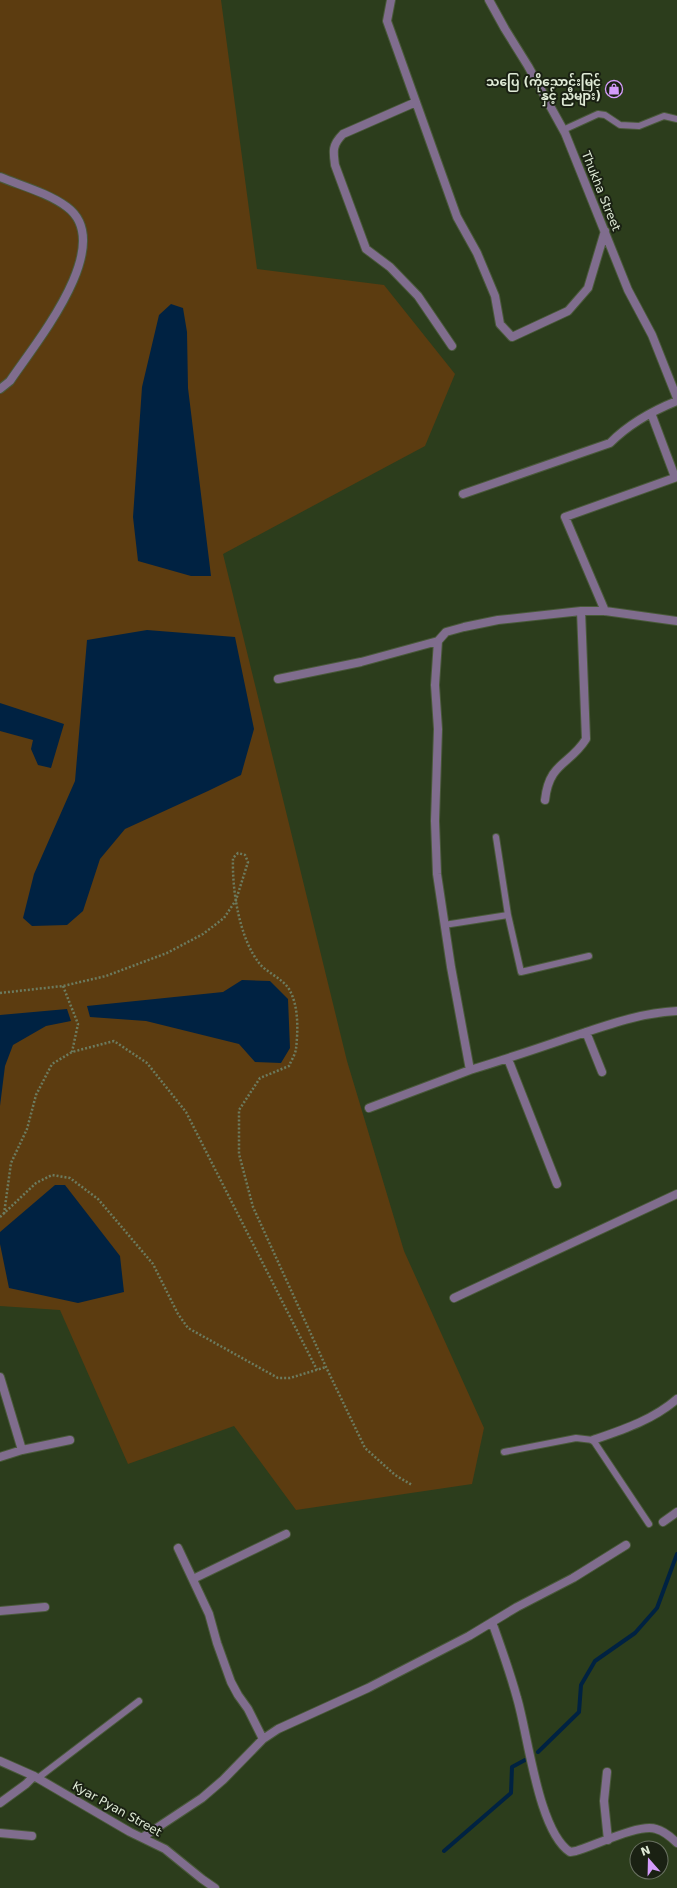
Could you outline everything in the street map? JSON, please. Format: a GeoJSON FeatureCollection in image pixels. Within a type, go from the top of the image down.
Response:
{"type":"FeatureCollection","features":[{"type":"Feature","properties":{"kind":"street"},"geometry":{"type":"LineString","coordinates":[[391,0],[387,21],[457,217],[477,253],[495,296],[500,324],[512,337],[568,311],[588,288],[605,231]]}},
{"type":"Feature","properties":{"kind":"street","name":"Thukha Street"},"geometry":{"type":"LineString","coordinates":[[489,0],[528,66],[563,130],[628,290],[652,335],[677,398]]}},
{"type":"Feature","properties":{"kind":"street"},"geometry":{"type":"LineString","coordinates":[[416,102],[343,134],[335,142],[335,166],[366,249],[390,267],[418,296],[452,346]]}},
{"type":"Feature","properties":{"kind":"street"},"geometry":{"type":"LineString","coordinates":[[0,177],[41,193],[67,208],[75,216],[81,228],[84,239],[82,255],[67,296],[10,381],[0,389]]}},
{"type":"Feature","properties":{"kind":"street"},"geometry":{"type":"LineString","coordinates":[[463,494],[610,443],[627,426],[677,401]]}},
{"type":"Feature","properties":{"kind":"street"},"geometry":{"type":"LineString","coordinates":[[605,611],[564,516],[676,477],[652,413]]}},
{"type":"Feature","properties":{"kind":"street"},"geometry":{"type":"LineString","coordinates":[[545,800],[550,778],[556,769],[581,747],[586,739],[581,611]]}},
{"type":"Feature","properties":{"kind":"street"},"geometry":{"type":"LineString","coordinates":[[278,679],[362,662],[438,641],[446,632],[498,620],[581,611],[605,611],[677,621]]}},
{"type":"Feature","properties":{"kind":"street"},"geometry":{"type":"LineString","coordinates":[[438,641],[435,685],[438,729],[435,821],[437,874],[444,925],[470,1070]]}},
{"type":"Feature","properties":{"kind":"street"},"geometry":{"type":"LineString","coordinates":[[369,1108],[470,1070],[508,1059],[639,1015],[677,1011]]}},
{"type":"Feature","properties":{"kind":"street"},"geometry":{"type":"LineString","coordinates":[[586,1032],[602,1072]]}},
{"type":"Feature","properties":{"kind":"street"},"geometry":{"type":"LineString","coordinates":[[508,1059],[557,1184]]}},
{"type":"Feature","properties":{"kind":"street"},"geometry":{"type":"LineString","coordinates":[[454,1298],[677,1194]]}},
{"type":"Feature","properties":{"kind":"street"},"geometry":{"type":"LineString","coordinates":[[0,1377],[22,1450]]}},
{"type":"Feature","properties":{"kind":"street"},"geometry":{"type":"LineString","coordinates":[[593,1440],[631,1426],[666,1409],[677,1399]]}},
{"type":"Feature","properties":{"kind":"street"},"geometry":{"type":"LineString","coordinates":[[0,1457],[22,1450],[70,1440]]}},
{"type":"Feature","properties":{"kind":"street"},"geometry":{"type":"LineString","coordinates":[[663,1522],[677,1512]]}},
{"type":"Feature","properties":{"kind":"street"},"geometry":{"type":"LineString","coordinates":[[193,1579],[286,1534]]}},
{"type":"Feature","properties":{"kind":"street"},"geometry":{"type":"LineString","coordinates":[[143,1837],[202,1798],[223,1780],[263,1739],[278,1729],[368,1688],[470,1636],[492,1622],[573,1578],[626,1545]]}},
{"type":"Feature","properties":{"kind":"street"},"geometry":{"type":"LineString","coordinates":[[178,1548],[209,1614],[217,1643],[232,1682],[263,1739]]}},
{"type":"Feature","properties":{"kind":"street"},"geometry":{"type":"LineString","coordinates":[[0,1611],[45,1607]]}},
{"type":"Feature","properties":{"kind":"street"},"geometry":{"type":"LineString","coordinates":[[492,1622],[517,1698],[537,1789],[554,1830],[565,1849],[570,1852],[645,1828],[655,1828],[675,1841],[677,1849]]}},
{"type":"Feature","properties":{"kind":"street","name":"Kyar Pyan Street"},"geometry":{"type":"LineString","coordinates":[[0,1761],[36,1777],[130,1832],[165,1849],[202,1884],[215,1888]]}},
{"type":"Feature","properties":{"kind":"street"},"geometry":{"type":"LineString","coordinates":[[607,1772],[604,1801],[608,1840]]}},
{"type":"Feature","properties":{"kind":"street"},"geometry":{"type":"LineString","coordinates":[[0,1803],[36,1777]]}},
{"type":"Feature","properties":{"kind":"street"},"geometry":{"type":"LineString","coordinates":[[0,1833],[32,1836]]}},
{"type":"Feature","properties":{"kind":"lane"},"geometry":{"type":"LineString","coordinates":[[563,130],[598,114],[605,115],[620,125],[639,126],[664,116],[677,119]]}},
{"type":"Feature","properties":{"kind":"lane"},"geometry":{"type":"LineString","coordinates":[[496,837],[508,915],[521,972],[589,956]]}},
{"type":"Feature","properties":{"kind":"lane"},"geometry":{"type":"LineString","coordinates":[[444,925],[508,915]]}},
{"type":"Feature","properties":{"kind":"lane"},"geometry":{"type":"LineString","coordinates":[[504,1452],[576,1438],[593,1440],[649,1524]]}},
{"type":"Feature","properties":{"kind":"lane"},"geometry":{"type":"LineString","coordinates":[[36,1777],[139,1701]]}},
{"type":"Feature","properties":{"kind":"path"},"geometry":{"type":"LineString","coordinates":[[0,993],[63,986],[106,976],[167,953],[203,934],[224,918],[236,900],[248,862],[245,855],[238,852],[233,858],[232,876],[236,900],[242,931],[260,964],[289,989],[296,1010],[296,1051],[289,1066],[260,1078],[239,1110],[239,1154],[253,1207],[326,1367],[366,1448],[394,1475],[412,1485]]}},
{"type":"Feature","properties":{"kind":"path"},"geometry":{"type":"LineString","coordinates":[[63,986],[78,1024],[72,1052]]}},
{"type":"Feature","properties":{"kind":"path"},"geometry":{"type":"LineString","coordinates":[[4,1214],[11,1163],[27,1129],[36,1095],[52,1064],[72,1052],[114,1040],[147,1063],[186,1112],[317,1370]]}},
{"type":"Feature","properties":{"kind":"path"},"geometry":{"type":"LineString","coordinates":[[0,1217],[36,1183],[52,1175],[70,1178],[98,1199],[153,1264],[178,1314],[188,1328],[278,1378],[290,1378],[326,1367]]}},
{"type":"Feature","properties":{"kind":"shaded area"},"geometry":{"type":"Polygon","coordinates":[[[0,0],[221,0],[257,269],[384,285],[455,374],[425,446],[223,554],[347,1061],[404,1251],[484,1428],[472,1484],[296,1510],[234,1426],[128,1464],[60,1310],[0,1306],[0,0]]]}},
{"type":"Feature","properties":{"kind":"water"},"geometry":{"type":"Polygon","coordinates":[[[171,304],[183,308],[187,332],[188,388],[211,576],[191,576],[138,561],[133,517],[142,387],[159,315],[171,304]]]}},
{"type":"Feature","properties":{"kind":"water"},"geometry":{"type":"Polygon","coordinates":[[[147,630],[235,637],[254,729],[241,775],[125,829],[100,859],[83,911],[67,925],[32,926],[23,918],[34,874],[75,781],[87,640],[147,630]]]}},
{"type":"Feature","properties":{"kind":"water"},"geometry":{"type":"Polygon","coordinates":[[[0,703],[64,724],[51,768],[38,765],[31,749],[33,740],[0,731],[0,703]]]}},
{"type":"Feature","properties":{"kind":"water"},"geometry":{"type":"Polygon","coordinates":[[[242,980],[270,981],[288,999],[290,1048],[281,1063],[255,1062],[239,1044],[146,1021],[90,1017],[87,1006],[223,992],[242,980]]]}},
{"type":"Feature","properties":{"kind":"water"},"geometry":{"type":"Polygon","coordinates":[[[67,1009],[71,1021],[46,1026],[13,1045],[5,1066],[0,1106],[0,1015],[67,1009]]]}},
{"type":"Feature","properties":{"kind":"water"},"geometry":{"type":"Polygon","coordinates":[[[55,1185],[65,1185],[120,1256],[124,1292],[78,1303],[9,1288],[0,1244],[0,1232],[55,1185]]]}},
{"type":"Feature","properties":{"kind":"waterway"},"geometry":{"type":"LineString","coordinates":[[538,1752],[579,1712],[581,1685],[595,1661],[635,1633],[657,1608],[677,1554]]}},
{"type":"Feature","properties":{"kind":"waterway"},"geometry":{"type":"LineString","coordinates":[[444,1851],[511,1793],[512,1767],[525,1760]]}},
{"type":"Feature","properties":{"kind":"place","name":"သပြေ (ကိုသောင်းမြင့် နှင့် ညီများ)"},"geometry":{"type":"Point","coordinates":[614,89]}}]}
